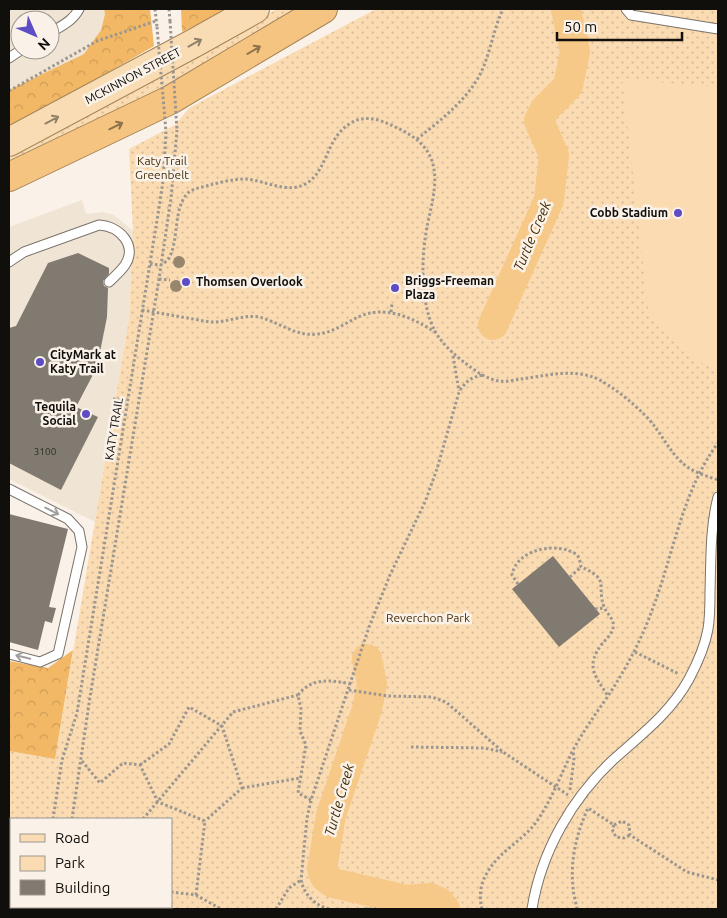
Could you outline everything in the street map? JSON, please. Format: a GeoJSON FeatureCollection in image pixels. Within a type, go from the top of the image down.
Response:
{"type":"FeatureCollection","features":[{"type":"Feature","properties":{"kind":"highway"},"geometry":{"type":"LineString","coordinates":[[9,177],[170,100],[323,9]]}},
{"type":"Feature","properties":{"kind":"main road","name":"MCKINNON STREET"},"geometry":{"type":"LineString","coordinates":[[9,142],[255,9]]}},
{"type":"Feature","properties":{"kind":"lane"},"geometry":{"type":"LineString","coordinates":[[60,27],[70,21],[79,9]]}},
{"type":"Feature","properties":{"kind":"lane"},"geometry":{"type":"LineString","coordinates":[[626,9],[631,15],[718,29]]}},
{"type":"Feature","properties":{"kind":"lane"},"geometry":{"type":"LineString","coordinates":[[9,262],[24,252],[99,225],[107,225],[115,228],[122,234],[128,249],[125,265],[108,282]]}},
{"type":"Feature","properties":{"kind":"lane"},"geometry":{"type":"LineString","coordinates":[[9,489],[68,519],[79,531],[82,548],[58,654],[40,662],[9,654]]}},
{"type":"Feature","properties":{"kind":"lane"},"geometry":{"type":"LineString","coordinates":[[532,909],[539,879],[549,851],[562,824],[577,801],[592,781],[613,760],[665,714],[689,679],[703,647],[708,629],[712,534],[718,497]]}},
{"type":"Feature","properties":{"kind":"path","name":"KATY TRAIL"},"geometry":{"type":"LineString","coordinates":[[53,818],[62,760],[76,713],[163,180],[166,132],[155,9]]}},
{"type":"Feature","properties":{"kind":"path"},"geometry":{"type":"LineString","coordinates":[[72,818],[171,198],[177,130],[168,9]]}},
{"type":"Feature","properties":{"kind":"path"},"geometry":{"type":"LineString","coordinates":[[417,139],[450,112],[474,83],[482,69],[496,23],[503,9]]}},
{"type":"Feature","properties":{"kind":"path"},"geometry":{"type":"LineString","coordinates":[[9,91],[97,41],[156,21]]}},
{"type":"Feature","properties":{"kind":"path"},"geometry":{"type":"LineString","coordinates":[[150,264],[161,265],[170,257],[182,203],[188,193],[194,189],[224,181],[246,179],[281,187],[299,187],[315,177],[336,136],[352,122],[361,119],[376,119],[386,122],[417,139],[430,154],[435,181],[424,240],[424,283],[430,315],[436,333],[453,354],[483,375],[500,381],[567,374],[593,377],[610,387],[646,415],[679,460],[686,466],[718,480]]}},
{"type":"Feature","properties":{"kind":"path"},"geometry":{"type":"LineString","coordinates":[[159,279],[170,280]]}},
{"type":"Feature","properties":{"kind":"path"},"geometry":{"type":"LineString","coordinates":[[412,285],[424,283]]}},
{"type":"Feature","properties":{"kind":"path"},"geometry":{"type":"LineString","coordinates":[[391,312],[392,304]]}},
{"type":"Feature","properties":{"kind":"path"},"geometry":{"type":"LineString","coordinates":[[142,310],[210,322],[258,317],[303,334],[316,335],[328,332],[369,313],[391,312],[413,320],[436,333]]}},
{"type":"Feature","properties":{"kind":"path"},"geometry":{"type":"LineString","coordinates":[[453,354],[459,392]]}},
{"type":"Feature","properties":{"kind":"path"},"geometry":{"type":"LineString","coordinates":[[327,909],[307,895],[301,880],[307,818],[311,800],[370,627],[390,575],[425,502],[437,469],[459,392],[469,380],[483,375]]}},
{"type":"Feature","properties":{"kind":"path"},"geometry":{"type":"LineString","coordinates":[[113,399],[128,401]]}},
{"type":"Feature","properties":{"kind":"path"},"geometry":{"type":"LineString","coordinates":[[482,909],[481,885],[486,873],[504,852],[533,826],[556,788],[586,728],[635,652],[654,604],[699,473],[718,443]]}},
{"type":"Feature","properties":{"kind":"path"},"geometry":{"type":"LineString","coordinates":[[518,584],[512,575],[515,567],[526,556],[544,548],[553,547],[572,552],[579,558],[581,567]]}},
{"type":"Feature","properties":{"kind":"path"},"geometry":{"type":"LineString","coordinates":[[581,567],[596,574],[599,578],[604,608],[613,621],[613,630],[597,651],[592,662],[595,676],[608,696]]}},
{"type":"Feature","properties":{"kind":"path"},"geometry":{"type":"LineString","coordinates":[[570,577],[581,567]]}},
{"type":"Feature","properties":{"kind":"path"},"geometry":{"type":"LineString","coordinates":[[595,609],[604,608]]}},
{"type":"Feature","properties":{"kind":"path"},"geometry":{"type":"LineString","coordinates":[[635,652],[689,679]]}},
{"type":"Feature","properties":{"kind":"path"},"geometry":{"type":"LineString","coordinates":[[144,818],[233,712],[298,695],[318,681],[351,684]]}},
{"type":"Feature","properties":{"kind":"path"},"geometry":{"type":"LineString","coordinates":[[349,690],[388,696],[432,697],[446,702],[503,752],[570,796],[574,759],[573,751]]}},
{"type":"Feature","properties":{"kind":"path"},"geometry":{"type":"LineString","coordinates":[[298,695],[301,709],[300,731],[306,744],[298,793],[311,800]]}},
{"type":"Feature","properties":{"kind":"path"},"geometry":{"type":"LineString","coordinates":[[81,761],[100,783],[123,763],[140,765],[170,744],[189,707],[222,726],[242,788]]}},
{"type":"Feature","properties":{"kind":"path"},"geometry":{"type":"LineString","coordinates":[[411,747],[485,748],[503,752]]}},
{"type":"Feature","properties":{"kind":"path"},"geometry":{"type":"LineString","coordinates":[[140,765],[158,802],[205,821]]}},
{"type":"Feature","properties":{"kind":"path"},"geometry":{"type":"LineString","coordinates":[[196,895],[205,821],[242,788],[300,778]]}},
{"type":"Feature","properties":{"kind":"path"},"geometry":{"type":"LineString","coordinates":[[577,909],[573,888],[574,852],[580,825],[588,808],[614,825]]}},
{"type":"Feature","properties":{"kind":"path"},"geometry":{"type":"LineString","coordinates":[[614,825],[622,822],[625,823],[628,825],[630,835],[687,872],[718,880]]}},
{"type":"Feature","properties":{"kind":"path"},"geometry":{"type":"LineString","coordinates":[[614,825],[612,829],[616,838],[624,838],[630,835]]}},
{"type":"Feature","properties":{"kind":"path"},"geometry":{"type":"LineString","coordinates":[[276,909],[289,888],[301,880]]}},
{"type":"Feature","properties":{"kind":"path"},"geometry":{"type":"LineString","coordinates":[[172,892],[196,895],[221,909]]}},
{"type":"Feature","properties":{"kind":"path"},"geometry":{"type":"LineString","coordinates":[[364,909],[377,909]]}},
{"type":"Feature","properties":{"kind":"shaded area"},"geometry":{"type":"Polygon","coordinates":[[[9,9],[104,9],[105,14],[101,30],[84,54],[9,90],[9,9]]]}},
{"type":"Feature","properties":{"kind":"shaded area"},"geometry":{"type":"Polygon","coordinates":[[[82,200],[86,214],[103,212],[114,215],[133,231],[129,319],[95,522],[9,479],[9,227],[82,200]]]}},
{"type":"Feature","properties":{"kind":"green space"},"geometry":{"type":"Polygon","coordinates":[[[104,9],[150,9],[154,46],[11,128],[9,119],[9,90],[84,54],[101,30],[105,14],[104,9]]]}},
{"type":"Feature","properties":{"kind":"green space"},"geometry":{"type":"Polygon","coordinates":[[[181,9],[229,9],[182,32],[181,9]]]}},
{"type":"Feature","properties":{"kind":"green space"},"geometry":{"type":"Polygon","coordinates":[[[277,9],[302,9],[71,138],[9,168],[9,158],[277,9]]]}},
{"type":"Feature","properties":{"kind":"green space","name":"Reverchon Park"},"geometry":{"type":"Polygon","coordinates":[[[376,9],[718,9],[718,909],[9,908],[9,751],[55,759],[129,319],[133,231],[129,149],[175,125],[189,108],[376,9]]]}},
{"type":"Feature","properties":{"kind":"green space","name":"Cobb Stadium"},"geometry":{"type":"Polygon","coordinates":[[[622,78],[718,88],[718,372],[687,354],[658,326],[648,307],[622,78]]]}},
{"type":"Feature","properties":{"kind":"green space"},"geometry":{"type":"Polygon","coordinates":[[[73,650],[55,759],[9,751],[9,661],[48,668],[73,650]]]}},
{"type":"Feature","properties":{"kind":"building"},"geometry":{"type":"Polygon","coordinates":[[[78,253],[109,268],[109,274],[103,281],[104,286],[108,288],[107,317],[97,367],[76,407],[98,417],[61,490],[9,463],[9,328],[16,326],[48,263],[78,253]]]}},
{"type":"Feature","properties":{"kind":"building"},"geometry":{"type":"Polygon","coordinates":[[[9,514],[68,529],[49,607],[56,608],[52,623],[45,621],[38,650],[9,642],[9,514]]]}},
{"type":"Feature","properties":{"kind":"building"},"geometry":{"type":"Polygon","coordinates":[[[553,556],[600,614],[559,647],[512,589],[553,556]]]}},
{"type":"Feature","properties":{"kind":"waterway","name":"Turtle Creek"},"geometry":{"type":"LineString","coordinates":[[493,325],[549,200],[554,155],[539,121],[545,109],[568,86],[575,52],[566,9]]}},
{"type":"Feature","properties":{"kind":"waterway","name":"Turtle Creek"},"geometry":{"type":"LineString","coordinates":[[367,659],[372,684],[367,709],[331,815],[322,869],[325,877],[333,883],[407,900],[430,898],[439,902],[445,909]]}},
{"type":"Feature","properties":{"kind":"place","name":"Cobb Stadium"},"geometry":{"type":"Point","coordinates":[678,213]}},
{"type":"Feature","properties":{"kind":"place","name":"Thomsen Overlook"},"geometry":{"type":"Point","coordinates":[186,282]}},
{"type":"Feature","properties":{"kind":"place","name":"Briggs-Freeman Plaza"},"geometry":{"type":"Point","coordinates":[395,288]}},
{"type":"Feature","properties":{"kind":"place","name":"CityMark at Katy Trail"},"geometry":{"type":"Point","coordinates":[40,362]}},
{"type":"Feature","properties":{"kind":"place","name":"Tequila Social"},"geometry":{"type":"Point","coordinates":[86,414]}},
{"type":"Feature","properties":{"kind":"park label","name":"Katy Trail Greenbelt"},"geometry":{"type":"Point","coordinates":[162,168]}}]}
